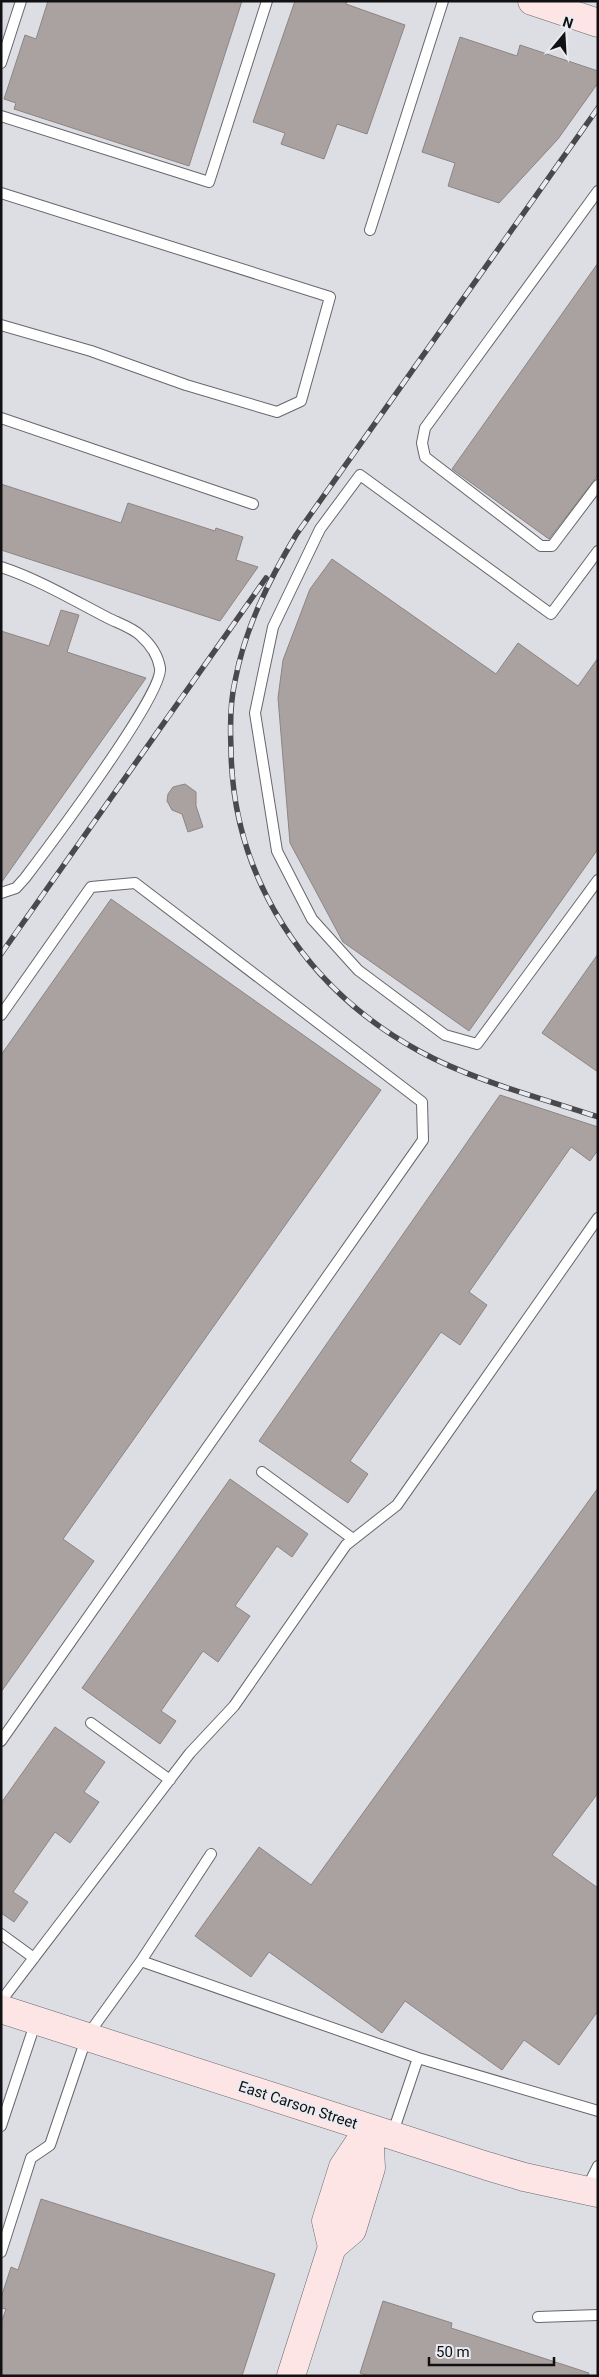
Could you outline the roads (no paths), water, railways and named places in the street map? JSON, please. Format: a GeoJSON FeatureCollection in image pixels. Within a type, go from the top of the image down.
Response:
{"type":"FeatureCollection","features":[{"type":"Feature","properties":{"kind":"main road"},"geometry":{"type":"LineString","coordinates":[[532,1],[598,23]]}},
{"type":"Feature","properties":{"kind":"main road","name":"East Carson Street"},"geometry":{"type":"LineString","coordinates":[[1,2009],[524,2177],[592,2192]]}},
{"type":"Feature","properties":{"kind":"main road"},"geometry":{"type":"LineString","coordinates":[[291,2376],[332,2247],[352,2230],[380,2132]]}},
{"type":"Feature","properties":{"kind":"lane"},"geometry":{"type":"LineString","coordinates":[[1,63],[21,1]]}},
{"type":"Feature","properties":{"kind":"lane"},"geometry":{"type":"LineString","coordinates":[[1,116],[209,182],[267,1]]}},
{"type":"Feature","properties":{"kind":"lane"},"geometry":{"type":"LineString","coordinates":[[370,230],[443,1]]}},
{"type":"Feature","properties":{"kind":"lane"},"geometry":{"type":"LineString","coordinates":[[598,191],[425,428],[422,443],[425,457],[541,546],[552,546],[598,485]]}},
{"type":"Feature","properties":{"kind":"lane"},"geometry":{"type":"LineString","coordinates":[[1,193],[330,297],[301,401],[277,412],[186,385],[91,351],[1,325]]}},
{"type":"Feature","properties":{"kind":"lane"},"geometry":{"type":"LineString","coordinates":[[1,418],[253,504]]}},
{"type":"Feature","properties":{"kind":"lane"},"geometry":{"type":"LineString","coordinates":[[598,551],[551,614],[360,475],[320,528],[273,627],[255,712],[278,851],[312,919],[358,970],[446,1035],[477,1044],[598,880]]}},
{"type":"Feature","properties":{"kind":"lane"},"geometry":{"type":"LineString","coordinates":[[1,567],[84,605],[140,635],[155,652],[160,669],[157,683],[150,697],[106,766],[25,878],[16,888],[1,893]]}},
{"type":"Feature","properties":{"kind":"lane"},"geometry":{"type":"LineString","coordinates":[[1,1015],[91,887],[135,883],[422,1102],[423,1140],[1,1741]]}},
{"type":"Feature","properties":{"kind":"lane"},"geometry":{"type":"LineString","coordinates":[[1,2001],[190,1753],[234,1706],[346,1545],[397,1505],[598,1218]]}},
{"type":"Feature","properties":{"kind":"lane"},"geometry":{"type":"LineString","coordinates":[[262,1472],[354,1539]]}},
{"type":"Feature","properties":{"kind":"lane"},"geometry":{"type":"LineString","coordinates":[[91,1723],[170,1780]]}},
{"type":"Feature","properties":{"kind":"lane"},"geometry":{"type":"LineString","coordinates":[[1,2252],[31,2158],[50,2145],[87,2036],[141,1961],[211,1854]]}},
{"type":"Feature","properties":{"kind":"lane"},"geometry":{"type":"LineString","coordinates":[[1,1934],[34,1958]]}},
{"type":"Feature","properties":{"kind":"lane"},"geometry":{"type":"LineString","coordinates":[[141,1961],[418,2058],[598,2111]]}},
{"type":"Feature","properties":{"kind":"lane"},"geometry":{"type":"LineString","coordinates":[[1,2126],[5,2099],[36,2020]]}},
{"type":"Feature","properties":{"kind":"lane"},"geometry":{"type":"LineString","coordinates":[[380,2132],[418,2058]]}},
{"type":"Feature","properties":{"kind":"lane"},"geometry":{"type":"LineString","coordinates":[[592,2192],[598,2166]]}},
{"type":"Feature","properties":{"kind":"lane"},"geometry":{"type":"LineString","coordinates":[[538,2317],[598,2315]]}},
{"type":"Feature","properties":{"kind":"railway"},"geometry":{"type":"LineString","coordinates":[[598,108],[296,535],[267,587],[245,642],[233,689],[230,731],[235,796],[245,841],[261,885],[283,925],[310,962],[342,996],[379,1026],[440,1062],[484,1080],[598,1117]]}},
{"type":"Feature","properties":{"kind":"railway"},"geometry":{"type":"LineString","coordinates":[[1,954],[266,578]]}}]}
